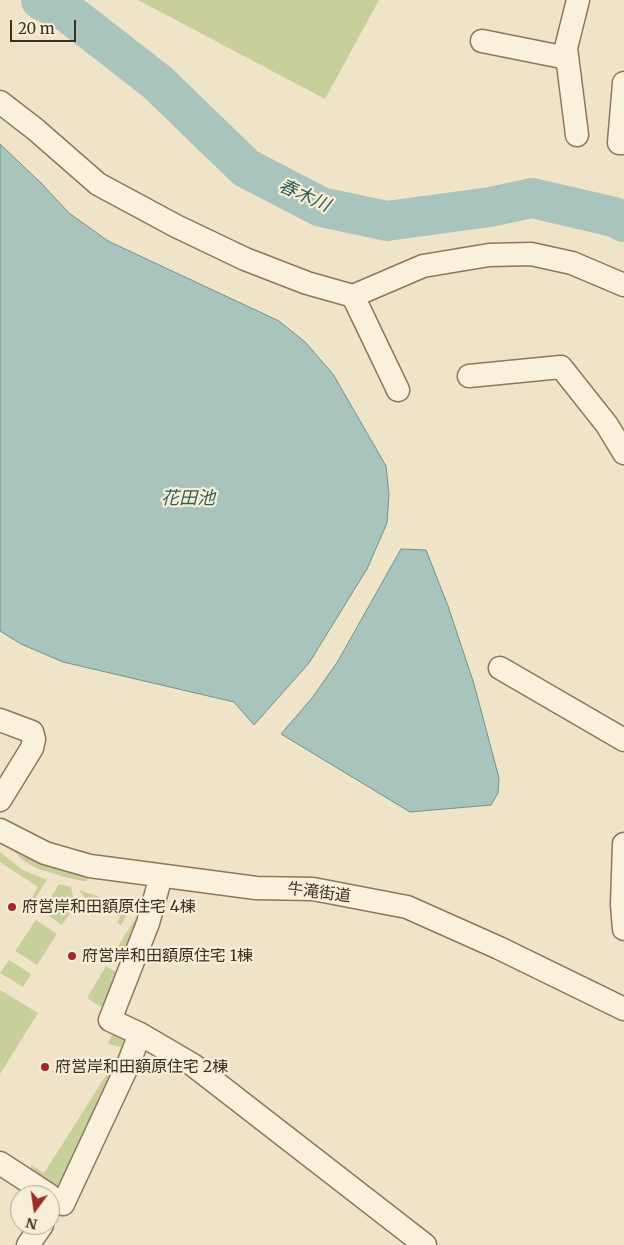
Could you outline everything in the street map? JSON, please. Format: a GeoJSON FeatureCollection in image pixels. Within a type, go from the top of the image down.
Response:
{"type":"FeatureCollection","features":[{"type":"Feature","properties":{"kind":"street"},"geometry":{"type":"LineString","coordinates":[[577,135],[566,48],[578,0]]}},
{"type":"Feature","properties":{"kind":"street"},"geometry":{"type":"LineString","coordinates":[[482,41],[567,58]]}},
{"type":"Feature","properties":{"kind":"street"},"geometry":{"type":"LineString","coordinates":[[624,83],[619,143],[624,143]]}},
{"type":"Feature","properties":{"kind":"street"},"geometry":{"type":"LineString","coordinates":[[0,102],[35,129],[98,184],[176,226],[245,259],[307,283],[353,296],[423,266],[489,255],[531,254],[572,262],[624,285]]}},
{"type":"Feature","properties":{"kind":"street"},"geometry":{"type":"LineString","coordinates":[[353,296],[398,390]]}},
{"type":"Feature","properties":{"kind":"street"},"geometry":{"type":"LineString","coordinates":[[469,376],[561,367],[607,425],[624,453]]}},
{"type":"Feature","properties":{"kind":"street"},"geometry":{"type":"LineString","coordinates":[[500,668],[624,740]]}},
{"type":"Feature","properties":{"kind":"street"},"geometry":{"type":"LineString","coordinates":[[0,720],[32,732],[34,739],[32,748],[0,800]]}},
{"type":"Feature","properties":{"kind":"street","name":"牛滝街道"},"geometry":{"type":"LineString","coordinates":[[0,830],[45,853],[90,866],[256,888],[313,889],[407,906],[623,1006]]}},
{"type":"Feature","properties":{"kind":"street"},"geometry":{"type":"LineString","coordinates":[[624,844],[622,904],[624,929]]}},
{"type":"Feature","properties":{"kind":"street"},"geometry":{"type":"LineString","coordinates":[[161,876],[148,923],[110,1020],[140,1034],[193,1065],[425,1245]]}},
{"type":"Feature","properties":{"kind":"street"},"geometry":{"type":"LineString","coordinates":[[60,1189],[127,1067],[140,1034]]}},
{"type":"Feature","properties":{"kind":"street"},"geometry":{"type":"LineString","coordinates":[[0,1163],[30,1185]]}},
{"type":"Feature","properties":{"kind":"green space"},"geometry":{"type":"Polygon","coordinates":[[[138,0],[379,0],[325,99],[138,0]]]}},
{"type":"Feature","properties":{"kind":"green space"},"geometry":{"type":"Polygon","coordinates":[[[9,846],[88,876],[88,879],[83,881],[36,868],[24,861],[9,846]]]}},
{"type":"Feature","properties":{"kind":"green space"},"geometry":{"type":"Polygon","coordinates":[[[0,852],[23,870],[47,880],[31,905],[28,903],[38,887],[0,862],[0,852]]]}},
{"type":"Feature","properties":{"kind":"green space"},"geometry":{"type":"Polygon","coordinates":[[[59,884],[71,887],[77,903],[62,925],[42,911],[59,884]]]}},
{"type":"Feature","properties":{"kind":"green space"},"geometry":{"type":"Polygon","coordinates":[[[79,890],[130,910],[121,925],[117,923],[120,917],[94,901],[91,906],[79,890]]]}},
{"type":"Feature","properties":{"kind":"green space"},"geometry":{"type":"Polygon","coordinates":[[[138,914],[143,917],[125,964],[112,956],[138,914]]]}},
{"type":"Feature","properties":{"kind":"green space"},"geometry":{"type":"Polygon","coordinates":[[[36,920],[57,934],[37,965],[15,951],[36,920]]]}},
{"type":"Feature","properties":{"kind":"green space"},"geometry":{"type":"Polygon","coordinates":[[[9,960],[31,974],[23,987],[0,973],[9,960]]]}},
{"type":"Feature","properties":{"kind":"green space"},"geometry":{"type":"Polygon","coordinates":[[[106,966],[121,975],[106,1010],[87,998],[106,966]]]}},
{"type":"Feature","properties":{"kind":"green space"},"geometry":{"type":"Polygon","coordinates":[[[0,990],[38,1013],[0,1074],[0,990]]]}},
{"type":"Feature","properties":{"kind":"green space"},"geometry":{"type":"Polygon","coordinates":[[[116,1034],[124,1037],[127,1048],[62,1190],[60,1190],[60,1185],[47,1185],[30,1169],[32,1165],[44,1173],[117,1058],[121,1047],[108,1044],[111,1036],[116,1034]]]}},
{"type":"Feature","properties":{"kind":"water","name":"花田池"},"geometry":{"type":"Polygon","coordinates":[[[0,144],[69,213],[108,241],[279,321],[305,342],[333,374],[386,466],[389,494],[387,523],[367,569],[309,663],[254,725],[234,702],[63,662],[21,644],[0,631],[0,144]]]}},
{"type":"Feature","properties":{"kind":"water"},"geometry":{"type":"Polygon","coordinates":[[[401,549],[426,550],[448,606],[474,684],[499,778],[498,793],[491,805],[410,812],[281,734],[312,698],[338,661],[401,549]]]}},
{"type":"Feature","properties":{"kind":"waterway","name":"春木川"},"geometry":{"type":"LineString","coordinates":[[41,0],[67,12],[157,82],[246,168],[321,207],[387,221],[490,207],[532,198],[614,217],[624,222]]}},
{"type":"Feature","properties":{"kind":"place","name":"府営岸和田額原住宅 4棟"},"geometry":{"type":"Point","coordinates":[12,907]}},
{"type":"Feature","properties":{"kind":"place","name":"府営岸和田額原住宅 1棟"},"geometry":{"type":"Point","coordinates":[72,956]}},
{"type":"Feature","properties":{"kind":"place","name":"府営岸和田額原住宅 2棟"},"geometry":{"type":"Point","coordinates":[45,1067]}}]}
